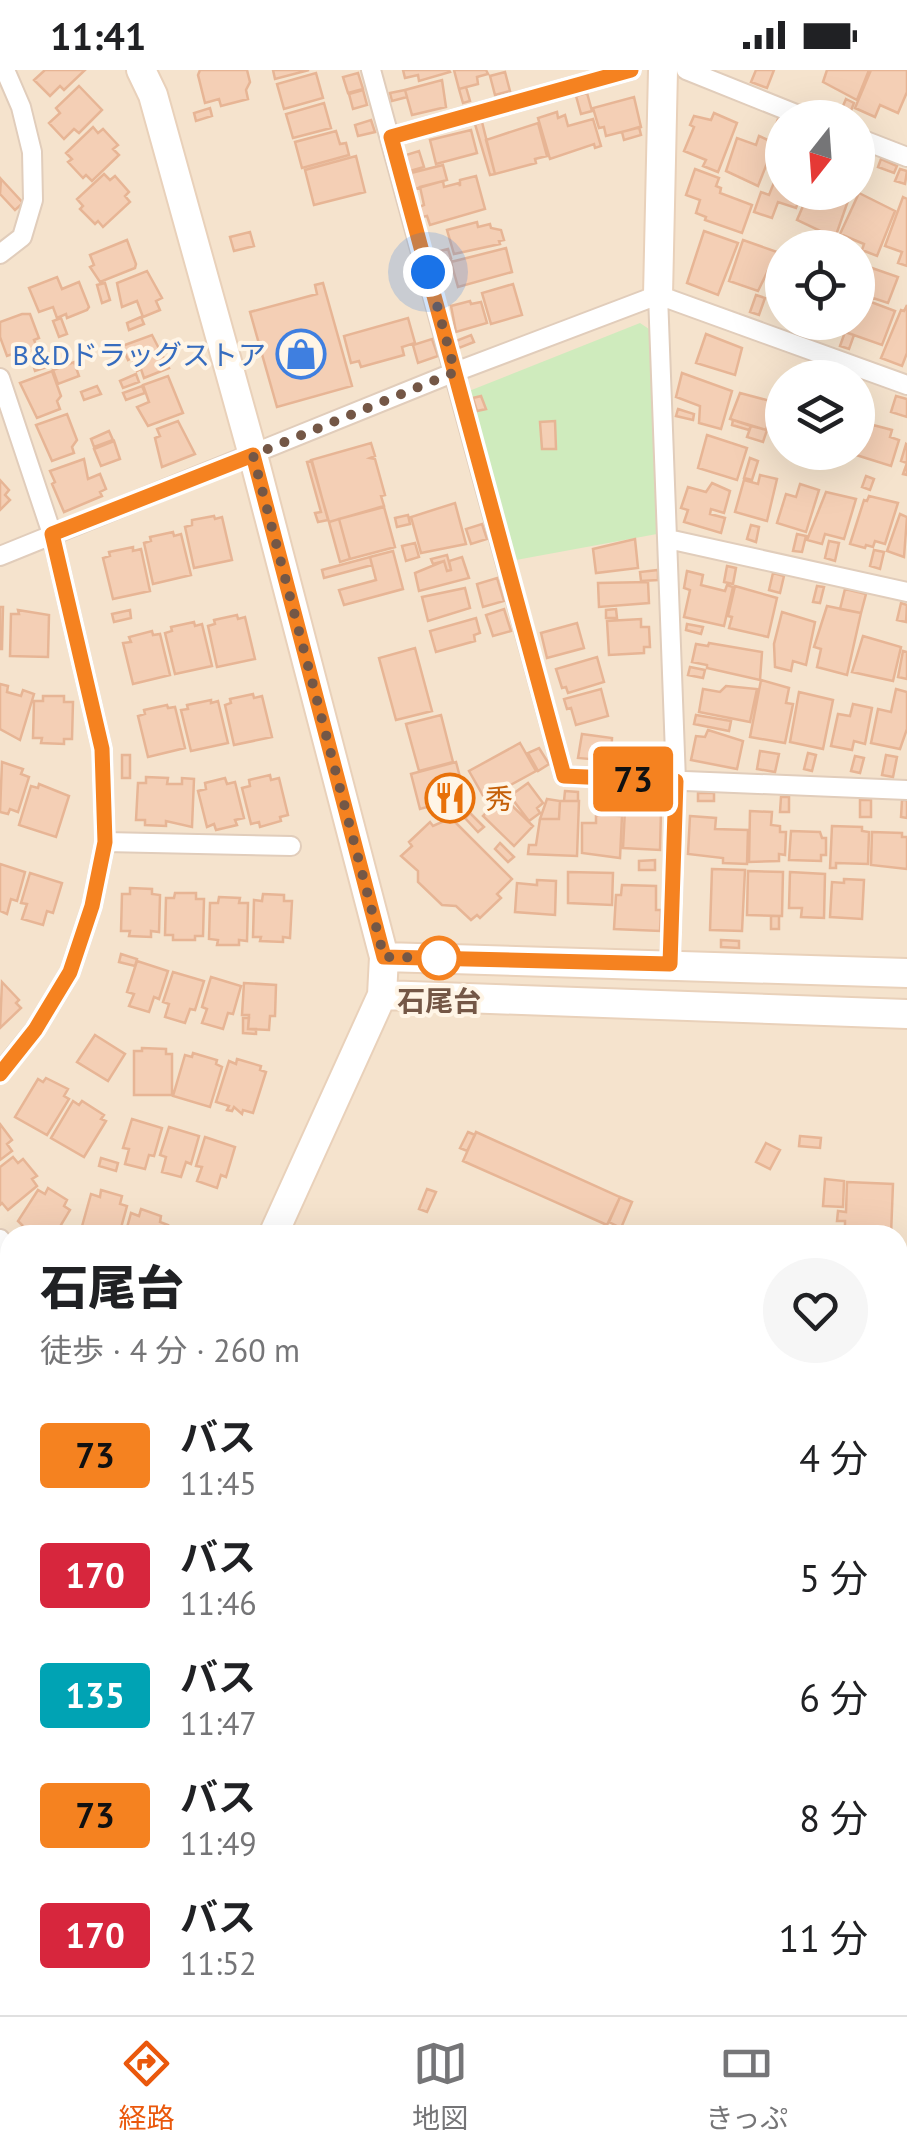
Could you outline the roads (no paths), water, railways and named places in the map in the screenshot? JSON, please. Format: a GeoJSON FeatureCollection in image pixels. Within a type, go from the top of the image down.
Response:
{"type":"FeatureCollection","features":[{"type":"Feature","properties":{"kind":"street"},"geometry":{"type":"LineString","coordinates":[[0,254],[22,237],[34,200],[32,152],[21,107],[5,70]]}},
{"type":"Feature","properties":{"kind":"street"},"geometry":{"type":"LineString","coordinates":[[141,70],[152,95],[253,455],[384,957],[382,995],[277,1225]]}},
{"type":"Feature","properties":{"kind":"street"},"geometry":{"type":"LineString","coordinates":[[371,70],[564,776],[907,790]]}},
{"type":"Feature","properties":{"kind":"street"},"geometry":{"type":"LineString","coordinates":[[391,137],[631,70]]}},
{"type":"Feature","properties":{"kind":"street"},"geometry":{"type":"LineString","coordinates":[[663,70],[658,295],[676,781],[670,964]]}},
{"type":"Feature","properties":{"kind":"street"},"geometry":{"type":"LineString","coordinates":[[686,70],[765,102]]}},
{"type":"Feature","properties":{"kind":"street"},"geometry":{"type":"LineString","coordinates":[[875,145],[907,157]]}},
{"type":"Feature","properties":{"kind":"street"},"geometry":{"type":"LineString","coordinates":[[0,556],[455,372],[658,295],[907,385]]}},
{"type":"Feature","properties":{"kind":"street"},"geometry":{"type":"LineString","coordinates":[[0,378],[52,534],[102,749],[105,842],[92,906],[70,972],[35,1030],[0,1074]]}},
{"type":"Feature","properties":{"kind":"street"},"geometry":{"type":"LineString","coordinates":[[668,539],[907,592]]}},
{"type":"Feature","properties":{"kind":"street"},"geometry":{"type":"LineString","coordinates":[[105,842],[290,846]]}},
{"type":"Feature","properties":{"kind":"street"},"geometry":{"type":"LineString","coordinates":[[384,957],[907,972]]}},
{"type":"Feature","properties":{"kind":"street"},"geometry":{"type":"LineString","coordinates":[[382,995],[907,1014]]}},
{"type":"Feature","properties":{"kind":"place","name":"B&Dドラッグストア"},"geometry":{"type":"Point","coordinates":[301,354]}},
{"type":"Feature","properties":{"kind":"place","name":"秀"},"geometry":{"type":"Point","coordinates":[450,798]}},
{"type":"Feature","properties":{"kind":"place","name":"石尾台"},"geometry":{"type":"Point","coordinates":[439,958]}}]}
